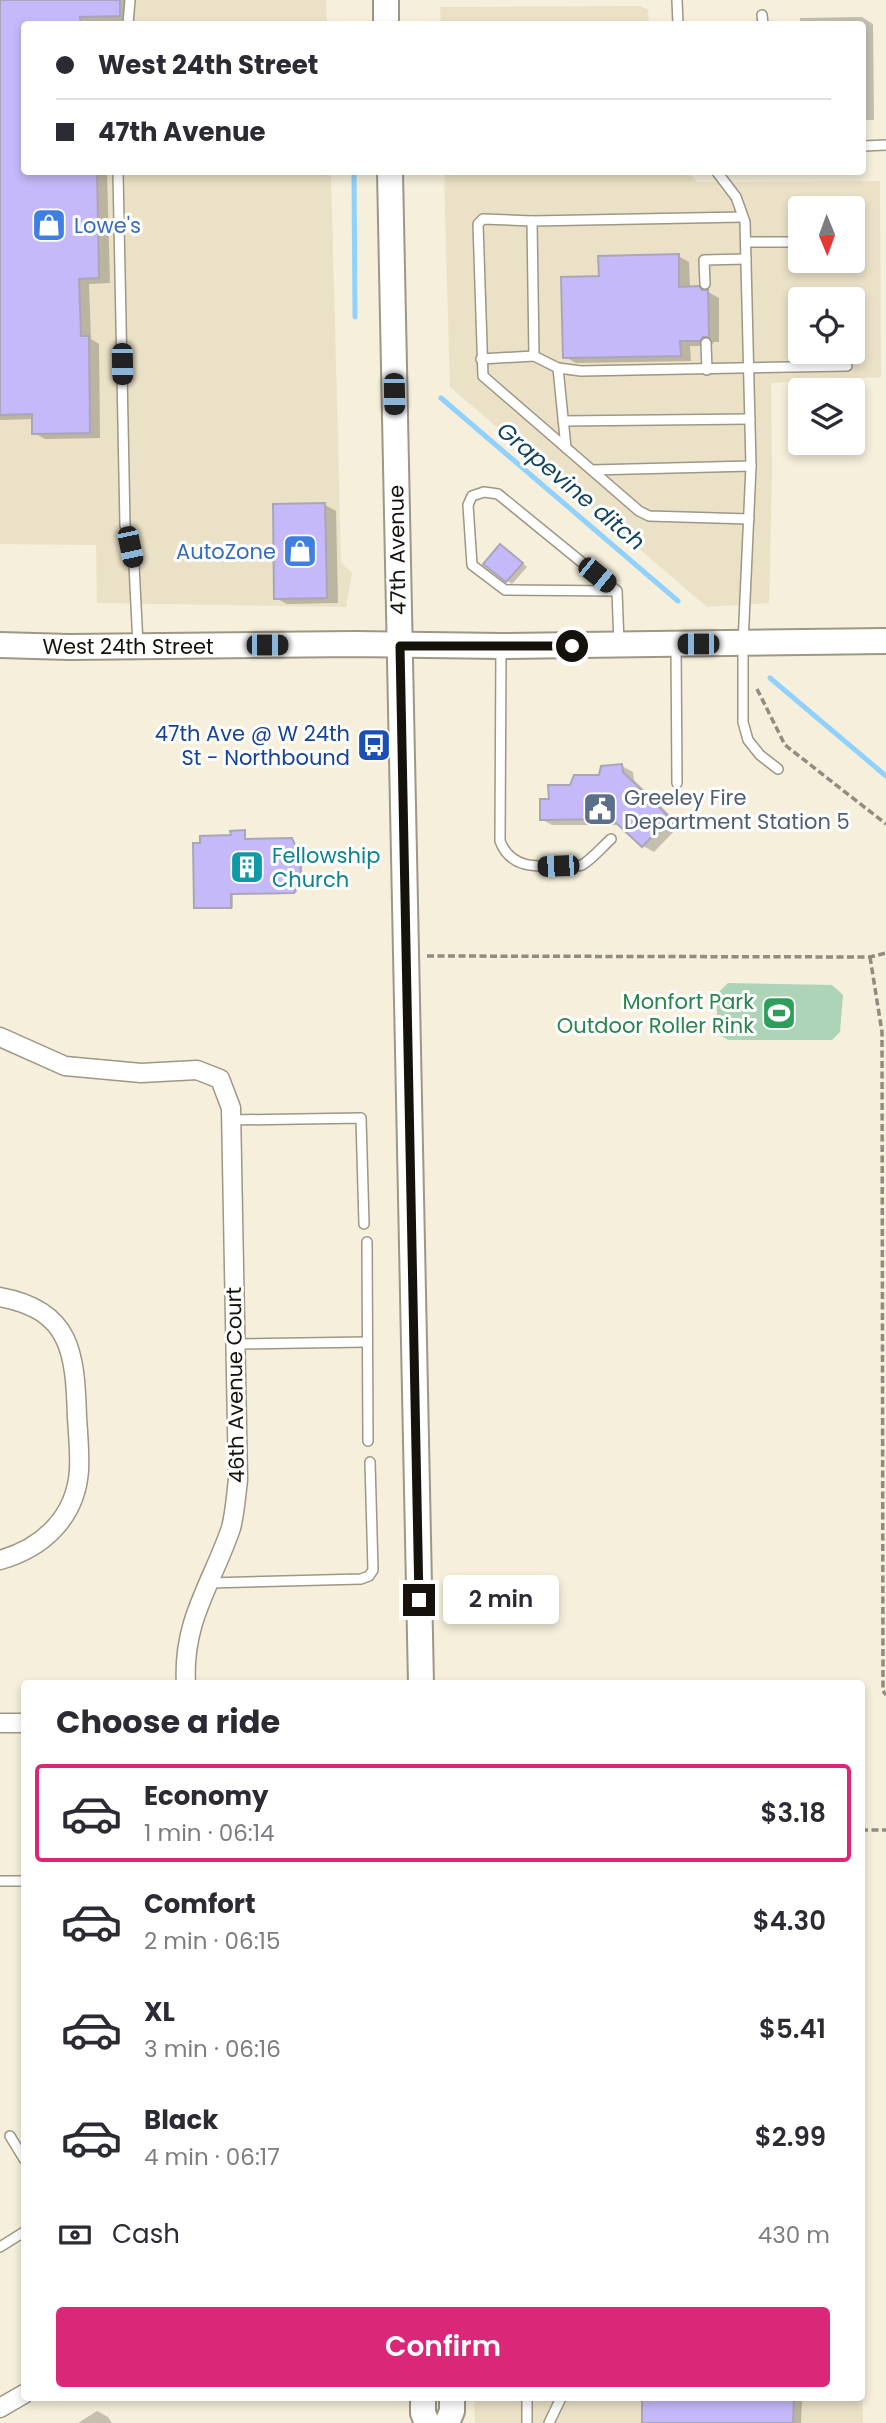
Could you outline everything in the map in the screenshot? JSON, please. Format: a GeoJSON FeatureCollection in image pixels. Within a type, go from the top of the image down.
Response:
{"type":"FeatureCollection","features":[{"type":"Feature","properties":{"kind":"main road"},"geometry":{"type":"LineString","coordinates":[[386,0],[386,21]]}},
{"type":"Feature","properties":{"kind":"main road","name":"47th Avenue"},"geometry":{"type":"LineString","coordinates":[[390,175],[421,1680]]}},
{"type":"Feature","properties":{"kind":"main road","name":"West 24th Street"},"geometry":{"type":"LineString","coordinates":[[0,645],[501,646],[886,642]]}},
{"type":"Feature","properties":{"kind":"main road"},"geometry":{"type":"LineString","coordinates":[[423,2401],[423,2413],[427,2423]]}},
{"type":"Feature","properties":{"kind":"main road"},"geometry":{"type":"LineString","coordinates":[[447,2423],[452,2411],[452,2401]]}},
{"type":"Feature","properties":{"kind":"street","name":"46th Avenue Court"},"geometry":{"type":"LineString","coordinates":[[0,1037],[65,1066],[141,1073],[197,1070],[220,1079],[231,1108],[238,1480],[231,1527],[194,1613],[184,1660],[186,1680]]}},
{"type":"Feature","properties":{"kind":"street"},"geometry":{"type":"LineString","coordinates":[[0,1297],[20,1300],[40,1310],[59,1328],[69,1345],[76,1375],[79,1469],[71,1504],[52,1533],[25,1552],[0,1560]]}},
{"type":"Feature","properties":{"kind":"street"},"geometry":{"type":"LineString","coordinates":[[0,1723],[21,1723]]}},
{"type":"Feature","properties":{"kind":"street"},"geometry":{"type":"LineString","coordinates":[[0,2409],[21,2396]]}},
{"type":"Feature","properties":{"kind":"lane"},"geometry":{"type":"LineString","coordinates":[[128,21],[130,0]]}},
{"type":"Feature","properties":{"kind":"lane"},"geometry":{"type":"LineString","coordinates":[[677,0],[678,21]]}},
{"type":"Feature","properties":{"kind":"lane"},"geometry":{"type":"LineString","coordinates":[[866,146],[886,145]]}},
{"type":"Feature","properties":{"kind":"lane"},"geometry":{"type":"LineString","coordinates":[[118,175],[125,525],[134,565],[138,647]]}},
{"type":"Feature","properties":{"kind":"lane"},"geometry":{"type":"LineString","coordinates":[[719,175],[736,197],[743,217],[746,242],[751,466],[743,644],[743,722],[748,740],[760,755],[778,769]]}},
{"type":"Feature","properties":{"kind":"lane"},"geometry":{"type":"LineString","coordinates":[[743,217],[483,219],[478,224],[483,376],[639,511],[649,516],[749,519]]}},
{"type":"Feature","properties":{"kind":"lane"},"geometry":{"type":"LineString","coordinates":[[532,220],[534,356]]}},
{"type":"Feature","properties":{"kind":"lane"},"geometry":{"type":"LineString","coordinates":[[746,242],[788,242]]}},
{"type":"Feature","properties":{"kind":"lane"},"geometry":{"type":"LineString","coordinates":[[705,285],[704,260],[746,259]]}},
{"type":"Feature","properties":{"kind":"lane"},"geometry":{"type":"LineString","coordinates":[[706,343],[707,370]]}},
{"type":"Feature","properties":{"kind":"lane"},"geometry":{"type":"LineString","coordinates":[[481,359],[534,356],[558,368],[581,371],[847,366]]}},
{"type":"Feature","properties":{"kind":"lane"},"geometry":{"type":"LineString","coordinates":[[558,368],[566,448]]}},
{"type":"Feature","properties":{"kind":"lane"},"geometry":{"type":"LineString","coordinates":[[563,421],[750,419]]}},
{"type":"Feature","properties":{"kind":"lane"},"geometry":{"type":"LineString","coordinates":[[592,470],[751,466]]}},
{"type":"Feature","properties":{"kind":"lane"},"geometry":{"type":"LineString","coordinates":[[617,591],[505,590],[472,565],[468,505],[472,496],[484,492],[498,494],[617,591],[620,645]]}},
{"type":"Feature","properties":{"kind":"lane"},"geometry":{"type":"LineString","coordinates":[[676,645],[677,783]]}},
{"type":"Feature","properties":{"kind":"lane"},"geometry":{"type":"LineString","coordinates":[[501,646],[500,841],[504,851],[510,858],[522,864],[536,867],[581,866],[611,839]]}},
{"type":"Feature","properties":{"kind":"lane"},"geometry":{"type":"LineString","coordinates":[[231,1120],[361,1118],[364,1224]]}},
{"type":"Feature","properties":{"kind":"lane"},"geometry":{"type":"LineString","coordinates":[[367,1242],[368,1441]]}},
{"type":"Feature","properties":{"kind":"lane"},"geometry":{"type":"LineString","coordinates":[[236,1344],[368,1342]]}},
{"type":"Feature","properties":{"kind":"lane"},"geometry":{"type":"LineString","coordinates":[[207,1583],[361,1579],[369,1576],[373,1570],[370,1462]]}},
{"type":"Feature","properties":{"kind":"lane"},"geometry":{"type":"LineString","coordinates":[[0,1881],[21,1881]]}},
{"type":"Feature","properties":{"kind":"lane"},"geometry":{"type":"LineString","coordinates":[[10,2136],[21,2154]]}},
{"type":"Feature","properties":{"kind":"lane"},"geometry":{"type":"LineString","coordinates":[[0,2247],[21,2234]]}},
{"type":"Feature","properties":{"kind":"lane"},"geometry":{"type":"LineString","coordinates":[[527,2401],[527,2423]]}},
{"type":"Feature","properties":{"kind":"lane"},"geometry":{"type":"LineString","coordinates":[[549,2423],[560,2401]]}},
{"type":"Feature","properties":{"kind":"path"},"geometry":{"type":"LineString","coordinates":[[753,680],[785,745],[886,824]]}},
{"type":"Feature","properties":{"kind":"path"},"geometry":{"type":"LineString","coordinates":[[406,957],[870,957],[886,953]]}},
{"type":"Feature","properties":{"kind":"path"},"geometry":{"type":"LineString","coordinates":[[870,957],[882,1032],[883,1692],[886,1695]]}},
{"type":"Feature","properties":{"kind":"path"},"geometry":{"type":"LineString","coordinates":[[865,1830],[886,1830]]}},
{"type":"Feature","properties":{"kind":"shaded area"},"geometry":{"type":"Polygon","coordinates":[[[0,0],[326,0],[327,21],[21,21],[21,175],[331,175],[341,562],[352,573],[346,607],[97,603],[96,545],[0,544],[0,0]]]}},
{"type":"Feature","properties":{"kind":"shaded area"},"geometry":{"type":"Polygon","coordinates":[[[640,6],[648,10],[649,21],[441,21],[440,7],[640,6]]]}},
{"type":"Feature","properties":{"kind":"shaded area"},"geometry":{"type":"Polygon","coordinates":[[[444,175],[691,175],[697,182],[880,181],[881,377],[788,378],[788,382],[771,383],[769,603],[707,607],[450,387],[444,175]]]}},
{"type":"Feature","properties":{"kind":"shaded area"},"geometry":{"type":"Polygon","coordinates":[[[474,2401],[863,2401],[863,2423],[475,2423],[474,2401]]]}},
{"type":"Feature","properties":{"kind":"green space","name":"Monfort Park Outdoor Roller Rink"},"geometry":{"type":"Polygon","coordinates":[[[728,983],[832,985],[843,995],[840,1032],[832,1040],[728,1040],[717,1033],[717,994],[728,983]]]}},
{"type":"Feature","properties":{"kind":"building","name":"Lowe's"},"geometry":{"type":"Polygon","coordinates":[[[0,0],[120,0],[120,16],[80,17],[81,21],[21,21],[21,175],[97,175],[99,278],[79,279],[81,336],[89,336],[90,433],[32,434],[32,414],[0,415],[0,0]]]}},
{"type":"Feature","properties":{"kind":"building"},"geometry":{"type":"Polygon","coordinates":[[[679,254],[679,287],[699,286],[702,290],[708,290],[709,337],[703,337],[700,341],[680,341],[681,356],[563,358],[561,277],[599,276],[598,256],[679,254]]]}},
{"type":"Feature","properties":{"kind":"building","name":"AutoZone"},"geometry":{"type":"Polygon","coordinates":[[[325,503],[327,598],[274,599],[273,504],[325,503]]]}},
{"type":"Feature","properties":{"kind":"building"},"geometry":{"type":"Polygon","coordinates":[[[500,544],[523,563],[506,582],[483,564],[500,544]]]}},
{"type":"Feature","properties":{"kind":"building","name":"Greeley Fire Department Station 5"},"geometry":{"type":"Polygon","coordinates":[[[622,764],[623,772],[670,818],[642,847],[612,819],[540,820],[540,799],[549,799],[548,785],[570,785],[574,775],[599,775],[601,766],[622,764]]]}},
{"type":"Feature","properties":{"kind":"building","name":"Fellowship Church"},"geometry":{"type":"Polygon","coordinates":[[[245,830],[245,839],[292,838],[300,857],[301,877],[294,893],[231,894],[231,908],[194,908],[193,843],[200,843],[200,836],[231,835],[230,831],[245,830]]]}},
{"type":"Feature","properties":{"kind":"building"},"geometry":{"type":"Polygon","coordinates":[[[642,2401],[794,2401],[793,2423],[642,2423],[642,2401]]]}},
{"type":"Feature","properties":{"kind":"waterway","name":"Grapevine ditch"},"geometry":{"type":"LineString","coordinates":[[354,175],[355,317]]}},
{"type":"Feature","properties":{"kind":"waterway","name":"Grapevine ditch"},"geometry":{"type":"LineString","coordinates":[[441,398],[678,601]]}},
{"type":"Feature","properties":{"kind":"waterway","name":"Grapevine ditch"},"geometry":{"type":"LineString","coordinates":[[770,678],[886,776]]}},
{"type":"Feature","properties":{"kind":"place","name":"Lowe's"},"geometry":{"type":"Point","coordinates":[49,225]}},
{"type":"Feature","properties":{"kind":"place","name":"AutoZone"},"geometry":{"type":"Point","coordinates":[300,551]}},
{"type":"Feature","properties":{"kind":"place","name":"47th Ave @ W 24th St - Northbound"},"geometry":{"type":"Point","coordinates":[374,745]}},
{"type":"Feature","properties":{"kind":"place","name":"Greeley Fire Department Station 5"},"geometry":{"type":"Point","coordinates":[600,809]}},
{"type":"Feature","properties":{"kind":"place","name":"Fellowship Church"},"geometry":{"type":"Point","coordinates":[247,867]}},
{"type":"Feature","properties":{"kind":"place","name":"Monfort Park Outdoor Roller Rink"},"geometry":{"type":"Point","coordinates":[779,1013]}},
{"type":"Feature","properties":{"kind":"route"},"geometry":{"type":"LineString","coordinates":[[419,1600],[400,646],[572,646]]}}]}
